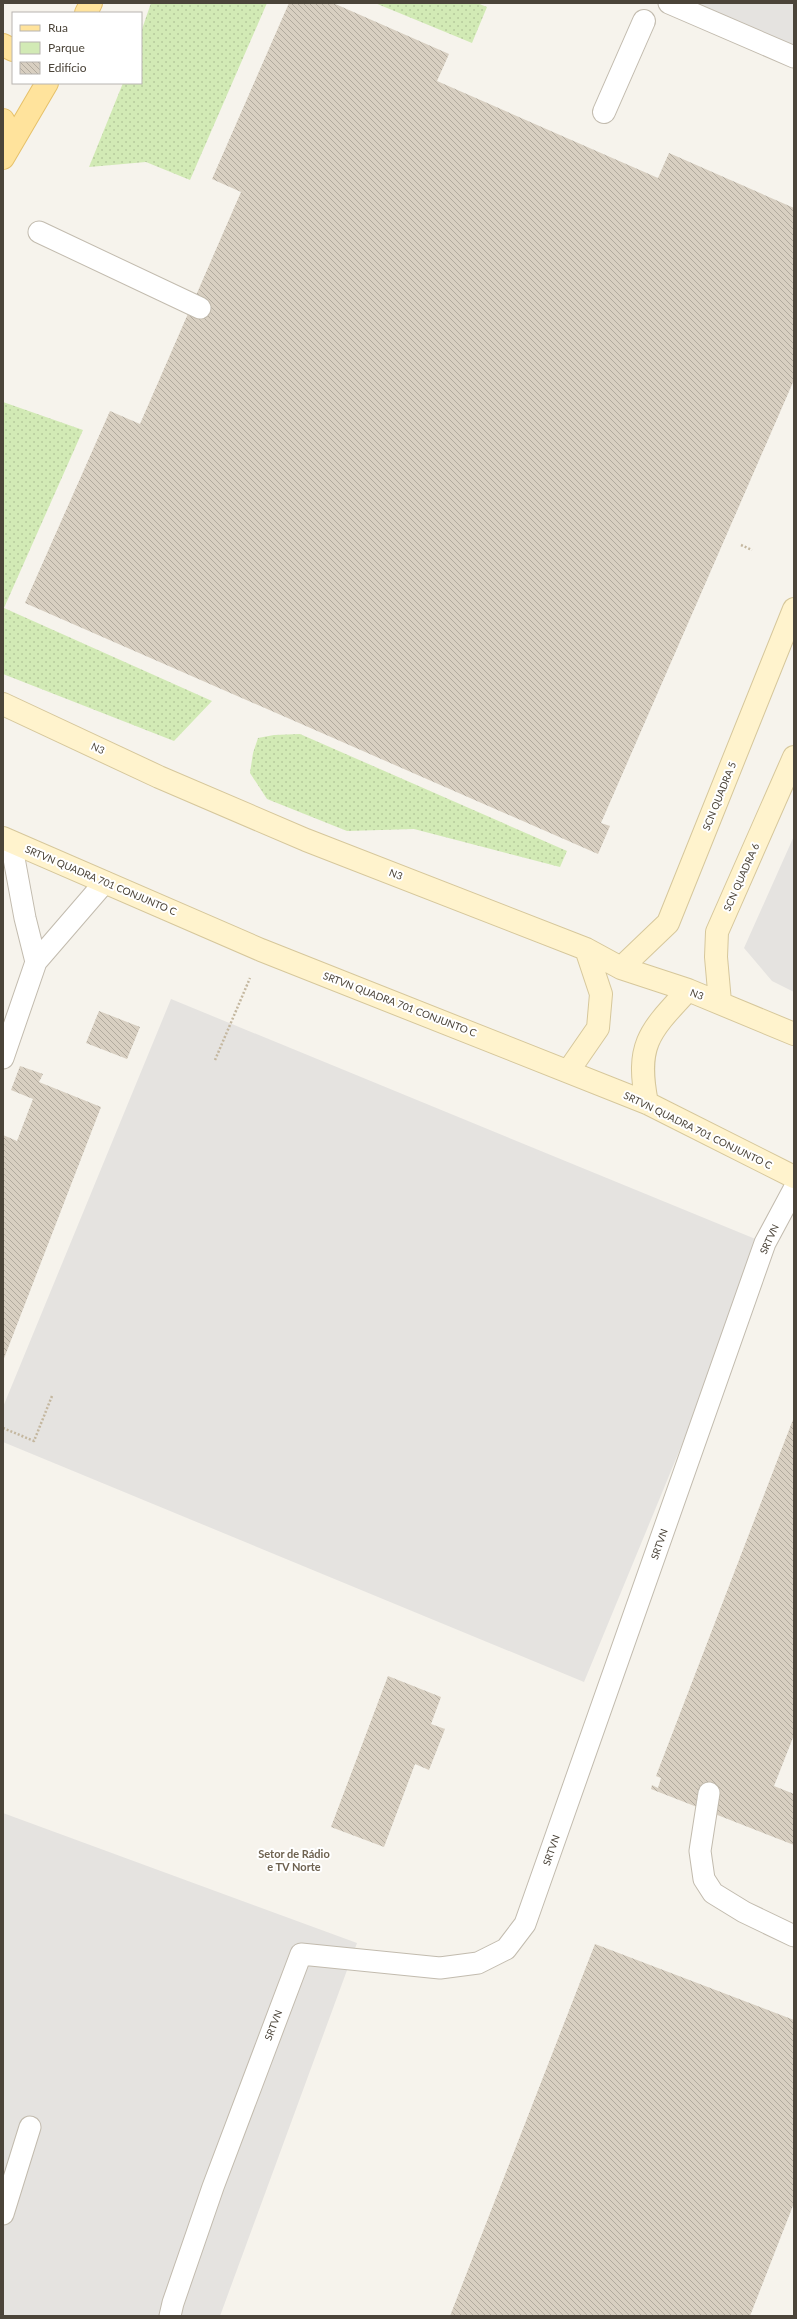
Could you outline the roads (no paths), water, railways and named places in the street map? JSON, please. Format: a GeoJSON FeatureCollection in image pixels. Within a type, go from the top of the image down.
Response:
{"type":"FeatureCollection","features":[{"type":"Feature","properties":{"kind":"main road"},"geometry":{"type":"LineString","coordinates":[[86,12],[91,3]]}},
{"type":"Feature","properties":{"kind":"main road"},"geometry":{"type":"LineString","coordinates":[[3,45],[12,50]]}},
{"type":"Feature","properties":{"kind":"main road"},"geometry":{"type":"LineString","coordinates":[[3,158],[46,84]]}},
{"type":"Feature","properties":{"kind":"main road"},"geometry":{"type":"LineString","coordinates":[[3,120],[14,139]]}},
{"type":"Feature","properties":{"kind":"street"},"geometry":{"type":"LineString","coordinates":[[604,112],[644,21]]}},
{"type":"Feature","properties":{"kind":"street","name":"SCN QUADRA 5"},"geometry":{"type":"LineString","coordinates":[[621,968],[668,923],[794,609]]}},
{"type":"Feature","properties":{"kind":"street","name":"N3"},"geometry":{"type":"LineString","coordinates":[[3,704],[159,777],[306,840],[586,948],[621,968],[720,1002],[794,1034]]}},
{"type":"Feature","properties":{"kind":"street","name":"SCN QUADRA 6"},"geometry":{"type":"LineString","coordinates":[[720,1002],[716,957],[717,932],[787,790],[794,757]]}},
{"type":"Feature","properties":{"kind":"street","name":"SRTVN QUADRA 701 CONJUNTO C"},"geometry":{"type":"LineString","coordinates":[[7,840],[261,950],[568,1070],[647,1103],[794,1177]]}},
{"type":"Feature","properties":{"kind":"street"},"geometry":{"type":"LineString","coordinates":[[568,1070],[598,1028],[601,994],[586,948]]}},
{"type":"Feature","properties":{"kind":"street"},"geometry":{"type":"LineString","coordinates":[[647,1103],[642,1077],[646,1044],[659,1021],[688,990]]}},
{"type":"Feature","properties":{"kind":"lane"},"geometry":{"type":"LineString","coordinates":[[669,3],[794,57]]}},
{"type":"Feature","properties":{"kind":"lane"},"geometry":{"type":"LineString","coordinates":[[39,232],[200,308]]}},
{"type":"Feature","properties":{"kind":"lane"},"geometry":{"type":"LineString","coordinates":[[7,840],[36,962]]}},
{"type":"Feature","properties":{"kind":"lane"},"geometry":{"type":"LineString","coordinates":[[3,1058],[36,962],[105,882]]}},
{"type":"Feature","properties":{"kind":"lane","name":"SRTVN"},"geometry":{"type":"LineString","coordinates":[[170,2316],[173,2303],[213,2187],[301,1954],[440,1968],[478,1963],[506,1949],[525,1924],[765,1243],[794,1189]]}},
{"type":"Feature","properties":{"kind":"lane"},"geometry":{"type":"LineString","coordinates":[[710,1793],[700,1851],[704,1879],[713,1893],[744,1912],[794,1936]]}},
{"type":"Feature","properties":{"kind":"lane"},"geometry":{"type":"LineString","coordinates":[[3,2214],[30,2127]]}},
{"type":"Feature","properties":{"kind":"district","name":"Setor de Rádio e TV Norte"},"geometry":{"type":"Point","coordinates":[294,1860]}}]}
